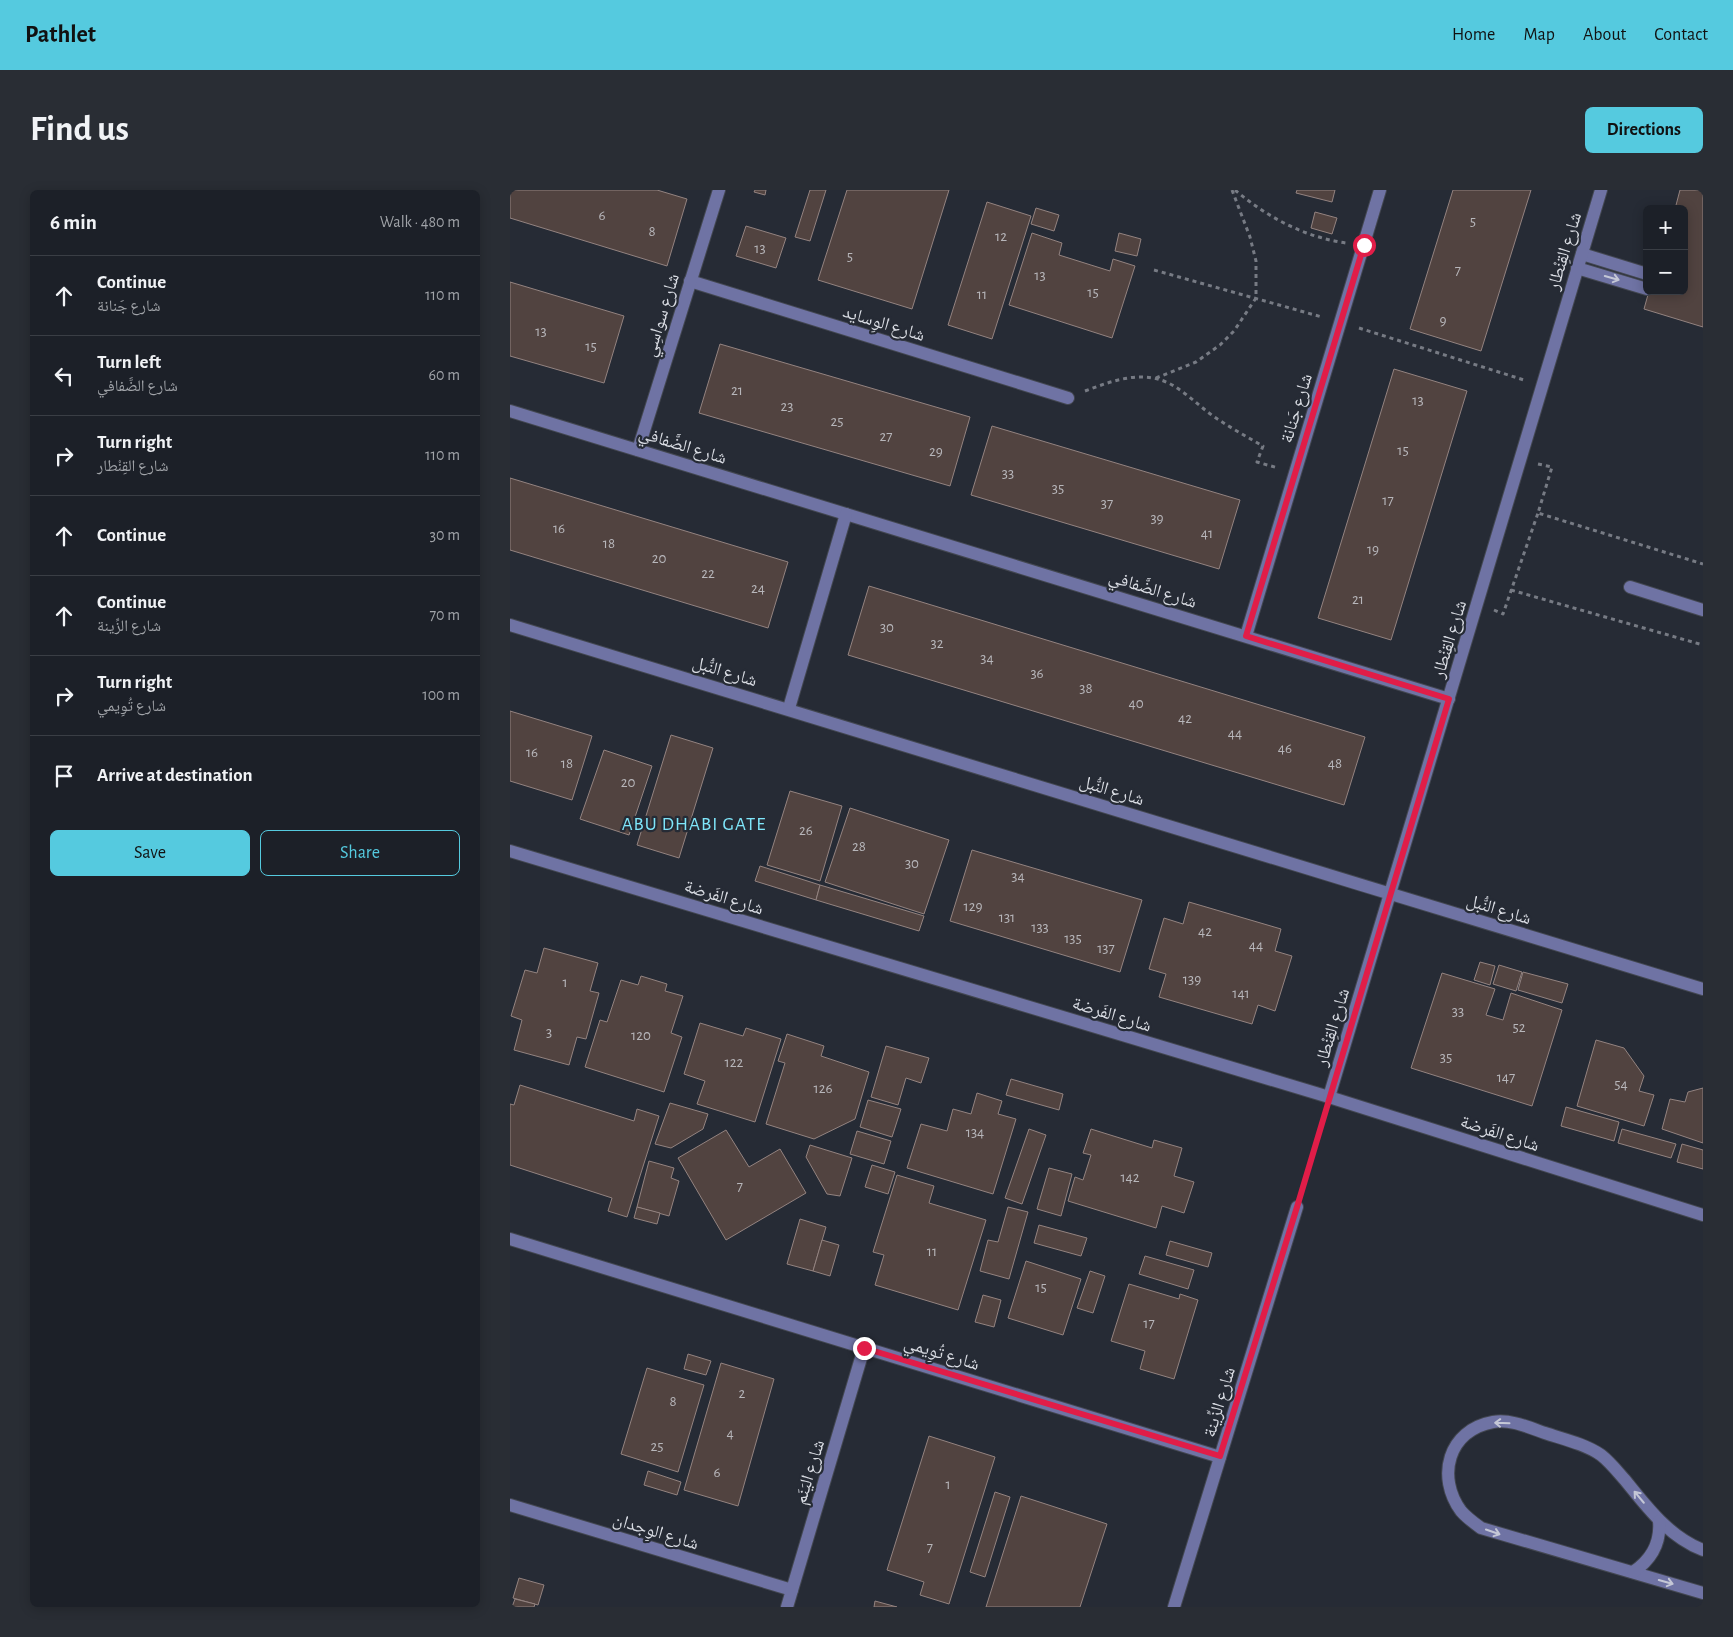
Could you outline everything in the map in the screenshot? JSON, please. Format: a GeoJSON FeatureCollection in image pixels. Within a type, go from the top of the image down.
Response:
{"type":"FeatureCollection","features":[{"type":"Feature","properties":{"kind":"street","name":"شارع سواسِي"},"geometry":{"type":"LineString","coordinates":[[638,450],[718,190]]}},
{"type":"Feature","properties":{"kind":"street","name":"شارع جَنانة"},"geometry":{"type":"LineString","coordinates":[[1246,636],[1380,190]]}},
{"type":"Feature","properties":{"kind":"street","name":"شارع القِنْطار"},"geometry":{"type":"LineString","coordinates":[[1329,1097],[1601,190]]}},
{"type":"Feature","properties":{"kind":"street"},"geometry":{"type":"LineString","coordinates":[[1582,254],[1643,273]]}},
{"type":"Feature","properties":{"kind":"street"},"geometry":{"type":"LineString","coordinates":[[1577,268],[1643,288]]}},
{"type":"Feature","properties":{"kind":"street","name":"شارع الوِسايد"},"geometry":{"type":"LineString","coordinates":[[690,281],[1068,398]]}},
{"type":"Feature","properties":{"kind":"street","name":"شارع الضَّفافي"},"geometry":{"type":"LineString","coordinates":[[510,411],[1449,699]]}},
{"type":"Feature","properties":{"kind":"street"},"geometry":{"type":"LineString","coordinates":[[789,708],[846,514]]}},
{"type":"Feature","properties":{"kind":"street"},"geometry":{"type":"LineString","coordinates":[[1630,587],[1703,610]]}},
{"type":"Feature","properties":{"kind":"street","name":"شارع النُّبل"},"geometry":{"type":"LineString","coordinates":[[510,625],[789,708],[1390,895],[1703,989]]}},
{"type":"Feature","properties":{"kind":"street","name":"شارع الفَرضة"},"geometry":{"type":"LineString","coordinates":[[510,851],[1329,1097],[1703,1215]]}},
{"type":"Feature","properties":{"kind":"street","name":"شارع الزِّينة"},"geometry":{"type":"LineString","coordinates":[[1174,1607],[1297,1207]]}},
{"type":"Feature","properties":{"kind":"street","name":"شارع تُوِيمي"},"geometry":{"type":"LineString","coordinates":[[510,1239],[1220,1456]]}},
{"type":"Feature","properties":{"kind":"street","name":"شارع اليَنَم"},"geometry":{"type":"LineString","coordinates":[[787,1607],[864,1348]]}},
{"type":"Feature","properties":{"kind":"street"},"geometry":{"type":"LineString","coordinates":[[1703,1550],[1683,1540],[1659,1521],[1608,1461],[1588,1448],[1524,1426],[1506,1422],[1493,1422],[1482,1426],[1467,1434],[1455,1446],[1448,1470],[1450,1485],[1455,1500],[1462,1511],[1470,1520],[1482,1528],[1703,1593]]}},
{"type":"Feature","properties":{"kind":"street","name":"شارع الوِجدان"},"geometry":{"type":"LineString","coordinates":[[510,1505],[792,1590]]}},
{"type":"Feature","properties":{"kind":"street"},"geometry":{"type":"LineString","coordinates":[[1633,1572],[1649,1559],[1654,1550],[1660,1531],[1659,1521]]}},
{"type":"Feature","properties":{"kind":"path"},"geometry":{"type":"LineString","coordinates":[[1233,190],[1263,212],[1284,224],[1311,235],[1338,242],[1364,245]]}},
{"type":"Feature","properties":{"kind":"path"},"geometry":{"type":"LineString","coordinates":[[1155,379],[1196,362],[1220,345],[1234,331],[1256,298],[1256,261],[1250,237],[1233,190]]}},
{"type":"Feature","properties":{"kind":"path"},"geometry":{"type":"LineString","coordinates":[[1068,398],[1124,378],[1142,377],[1155,379],[1179,388],[1216,418],[1263,446],[1257,462],[1295,473]]}},
{"type":"Feature","properties":{"kind":"path"},"geometry":{"type":"LineString","coordinates":[[1478,603],[1503,614],[1552,467],[1520,460]]}},
{"type":"Feature","properties":{"kind":"path"},"geometry":{"type":"LineString","coordinates":[[1538,513],[1703,564]]}},
{"type":"Feature","properties":{"kind":"path"},"geometry":{"type":"LineString","coordinates":[[1511,590],[1703,645]]}},
{"type":"Feature","properties":{"kind":"path"},"geometry":{"type":"LineString","coordinates":[[1297,1207],[1329,1097]]}},
{"type":"Feature","properties":{"kind":"building"},"geometry":{"type":"Polygon","coordinates":[[[510,190],[657,190],[687,199],[667,266],[510,218],[510,190]]]}},
{"type":"Feature","properties":{"kind":"building"},"geometry":{"type":"Polygon","coordinates":[[[755,190],[766,190],[765,195],[754,192],[755,190]]]}},
{"type":"Feature","properties":{"kind":"building"},"geometry":{"type":"Polygon","coordinates":[[[810,190],[826,190],[810,241],[795,237],[810,190]]]}},
{"type":"Feature","properties":{"kind":"building"},"geometry":{"type":"Polygon","coordinates":[[[847,190],[949,190],[912,309],[818,280],[847,190]]]}},
{"type":"Feature","properties":{"kind":"building"},"geometry":{"type":"Polygon","coordinates":[[[1297,190],[1335,190],[1332,202],[1296,193],[1297,190]]]}},
{"type":"Feature","properties":{"kind":"building"},"geometry":{"type":"Polygon","coordinates":[[[1453,190],[1531,190],[1481,351],[1410,329],[1453,190]]]}},
{"type":"Feature","properties":{"kind":"building"},"geometry":{"type":"Polygon","coordinates":[[[1680,190],[1703,190],[1703,327],[1644,309],[1648,295],[1688,295],[1688,205],[1676,205],[1680,190]]]}},
{"type":"Feature","properties":{"kind":"building"},"geometry":{"type":"Polygon","coordinates":[[[987,202],[1031,216],[992,339],[948,325],[987,202]]]}},
{"type":"Feature","properties":{"kind":"building"},"geometry":{"type":"Polygon","coordinates":[[[1036,208],[1059,215],[1054,231],[1031,224],[1036,208]]]}},
{"type":"Feature","properties":{"kind":"building"},"geometry":{"type":"Polygon","coordinates":[[[1315,212],[1337,218],[1332,234],[1311,228],[1315,212]]]}},
{"type":"Feature","properties":{"kind":"building"},"geometry":{"type":"Polygon","coordinates":[[[746,226],[786,238],[776,268],[736,256],[746,226]]]}},
{"type":"Feature","properties":{"kind":"building"},"geometry":{"type":"Polygon","coordinates":[[[1032,233],[1062,243],[1059,255],[1110,271],[1113,259],[1135,266],[1112,338],[1009,305],[1032,233]]]}},
{"type":"Feature","properties":{"kind":"building"},"geometry":{"type":"Polygon","coordinates":[[[1119,233],[1141,239],[1137,256],[1115,251],[1119,233]]]}},
{"type":"Feature","properties":{"kind":"building"},"geometry":{"type":"Polygon","coordinates":[[[510,282],[624,316],[604,383],[510,356],[510,282]]]}},
{"type":"Feature","properties":{"kind":"building"},"geometry":{"type":"Polygon","coordinates":[[[720,344],[970,417],[950,486],[699,413],[720,344]]]}},
{"type":"Feature","properties":{"kind":"building"},"geometry":{"type":"Polygon","coordinates":[[[1394,369],[1467,391],[1391,640],[1318,618],[1394,369]]]}},
{"type":"Feature","properties":{"kind":"building"},"geometry":{"type":"Polygon","coordinates":[[[992,426],[1240,500],[1219,569],[971,495],[992,426]]]}},
{"type":"Feature","properties":{"kind":"building"},"geometry":{"type":"Polygon","coordinates":[[[510,478],[788,562],[768,628],[510,550],[510,478]]]}},
{"type":"Feature","properties":{"kind":"building"},"geometry":{"type":"Polygon","coordinates":[[[869,586],[1365,737],[1344,805],[848,655],[869,586]]]}},
{"type":"Feature","properties":{"kind":"building"},"geometry":{"type":"Polygon","coordinates":[[[510,711],[592,736],[572,800],[510,781],[510,711]]]}},
{"type":"Feature","properties":{"kind":"building"},"geometry":{"type":"Polygon","coordinates":[[[671,735],[713,748],[679,858],[637,845],[671,735]]]}},
{"type":"Feature","properties":{"kind":"building"},"geometry":{"type":"Polygon","coordinates":[[[604,750],[652,766],[629,835],[580,819],[604,750]]]}},
{"type":"Feature","properties":{"kind":"building"},"geometry":{"type":"Polygon","coordinates":[[[790,791],[842,806],[820,881],[767,865],[790,791]]]}},
{"type":"Feature","properties":{"kind":"building"},"geometry":{"type":"Polygon","coordinates":[[[850,808],[949,840],[924,914],[825,882],[850,808]]]}},
{"type":"Feature","properties":{"kind":"building"},"geometry":{"type":"Polygon","coordinates":[[[972,850],[1142,900],[1120,972],[950,921],[972,850]]]}},
{"type":"Feature","properties":{"kind":"building"},"geometry":{"type":"Polygon","coordinates":[[[760,866],[820,885],[816,900],[755,881],[760,866]]]}},
{"type":"Feature","properties":{"kind":"building"},"geometry":{"type":"Polygon","coordinates":[[[820,885],[924,916],[919,931],[816,900],[820,885]]]}},
{"type":"Feature","properties":{"kind":"building"},"geometry":{"type":"Polygon","coordinates":[[[1189,902],[1281,929],[1275,951],[1292,956],[1275,1011],[1258,1005],[1252,1024],[1159,997],[1166,974],[1149,969],[1164,918],[1183,924],[1189,902]]]}},
{"type":"Feature","properties":{"kind":"building"},"geometry":{"type":"Polygon","coordinates":[[[544,948],[598,963],[590,991],[599,993],[586,1039],[577,1037],[569,1065],[514,1050],[522,1020],[511,1016],[525,970],[537,973],[544,948]]]}},
{"type":"Feature","properties":{"kind":"building"},"geometry":{"type":"Polygon","coordinates":[[[1480,962],[1495,966],[1490,985],[1474,980],[1480,962]]]}},
{"type":"Feature","properties":{"kind":"building"},"geometry":{"type":"Polygon","coordinates":[[[1499,965],[1522,972],[1516,991],[1493,984],[1499,965]]]}},
{"type":"Feature","properties":{"kind":"building"},"geometry":{"type":"Polygon","coordinates":[[[1523,972],[1568,984],[1562,1003],[1518,990],[1523,972]]]}},
{"type":"Feature","properties":{"kind":"building"},"geometry":{"type":"Polygon","coordinates":[[[1442,973],[1495,989],[1486,1015],[1503,1020],[1511,993],[1562,1010],[1532,1106],[1411,1068],[1442,973]]]}},
{"type":"Feature","properties":{"kind":"building"},"geometry":{"type":"Polygon","coordinates":[[[641,976],[667,984],[665,991],[683,996],[671,1033],[682,1037],[664,1092],[585,1067],[600,1020],[607,1022],[621,980],[638,985],[641,976]]]}},
{"type":"Feature","properties":{"kind":"building"},"geometry":{"type":"Polygon","coordinates":[[[700,1023],[743,1036],[746,1028],[781,1039],[755,1122],[697,1104],[705,1081],[684,1074],[700,1023]]]}},
{"type":"Feature","properties":{"kind":"building"},"geometry":{"type":"Polygon","coordinates":[[[787,1034],[824,1046],[821,1056],[869,1072],[855,1119],[814,1139],[766,1124],[785,1063],[778,1061],[787,1034]]]}},
{"type":"Feature","properties":{"kind":"building"},"geometry":{"type":"Polygon","coordinates":[[[1596,1040],[1624,1048],[1644,1076],[1639,1091],[1654,1095],[1644,1126],[1577,1106],[1596,1040]]]}},
{"type":"Feature","properties":{"kind":"building"},"geometry":{"type":"Polygon","coordinates":[[[886,1046],[929,1058],[921,1083],[906,1078],[898,1105],[871,1097],[886,1046]]]}},
{"type":"Feature","properties":{"kind":"building"},"geometry":{"type":"Polygon","coordinates":[[[1011,1079],[1063,1094],[1059,1110],[1006,1095],[1011,1079]]]}},
{"type":"Feature","properties":{"kind":"building"},"geometry":{"type":"Polygon","coordinates":[[[520,1085],[634,1121],[637,1109],[659,1116],[627,1217],[608,1211],[612,1198],[510,1165],[510,1104],[514,1105],[520,1085]]]}},
{"type":"Feature","properties":{"kind":"building"},"geometry":{"type":"Polygon","coordinates":[[[1703,1088],[1703,1143],[1662,1129],[1670,1099],[1685,1102],[1688,1092],[1703,1088]]]}},
{"type":"Feature","properties":{"kind":"building"},"geometry":{"type":"Polygon","coordinates":[[[977,1093],[1002,1101],[998,1114],[1016,1119],[993,1194],[907,1168],[921,1124],[947,1131],[953,1109],[971,1114],[977,1093]]]}},
{"type":"Feature","properties":{"kind":"building"},"geometry":{"type":"Polygon","coordinates":[[[868,1100],[901,1109],[892,1137],[860,1127],[868,1100]]]}},
{"type":"Feature","properties":{"kind":"building"},"geometry":{"type":"Polygon","coordinates":[[[670,1103],[708,1114],[703,1129],[671,1148],[655,1144],[670,1103]]]}},
{"type":"Feature","properties":{"kind":"building"},"geometry":{"type":"Polygon","coordinates":[[[1566,1107],[1619,1122],[1614,1141],[1561,1126],[1566,1107]]]}},
{"type":"Feature","properties":{"kind":"building"},"geometry":{"type":"Polygon","coordinates":[[[1029,1129],[1046,1135],[1022,1204],[1005,1198],[1029,1129]]]}},
{"type":"Feature","properties":{"kind":"building"},"geometry":{"type":"Polygon","coordinates":[[[1091,1129],[1152,1148],[1154,1140],[1182,1148],[1174,1176],[1194,1182],[1184,1213],[1162,1206],[1156,1228],[1068,1201],[1075,1177],[1083,1180],[1091,1155],[1083,1153],[1091,1129]]]}},
{"type":"Feature","properties":{"kind":"building"},"geometry":{"type":"Polygon","coordinates":[[[1622,1129],[1676,1144],[1671,1158],[1618,1143],[1622,1129]]]}},
{"type":"Feature","properties":{"kind":"building"},"geometry":{"type":"Polygon","coordinates":[[[726,1130],[749,1167],[780,1149],[806,1193],[726,1240],[678,1158],[726,1130]]]}},
{"type":"Feature","properties":{"kind":"building"},"geometry":{"type":"Polygon","coordinates":[[[857,1131],[891,1141],[884,1164],[850,1154],[857,1131]]]}},
{"type":"Feature","properties":{"kind":"building"},"geometry":{"type":"Polygon","coordinates":[[[1682,1144],[1703,1150],[1703,1169],[1677,1162],[1682,1144]]]}},
{"type":"Feature","properties":{"kind":"building"},"geometry":{"type":"Polygon","coordinates":[[[810,1145],[852,1158],[840,1196],[827,1194],[806,1157],[810,1145]]]}},
{"type":"Feature","properties":{"kind":"building"},"geometry":{"type":"Polygon","coordinates":[[[649,1161],[674,1168],[671,1178],[679,1181],[669,1216],[637,1207],[649,1161]]]}},
{"type":"Feature","properties":{"kind":"building"},"geometry":{"type":"Polygon","coordinates":[[[872,1165],[895,1172],[888,1194],[865,1187],[872,1165]]]}},
{"type":"Feature","properties":{"kind":"building"},"geometry":{"type":"Polygon","coordinates":[[[1049,1168],[1072,1174],[1061,1216],[1037,1209],[1049,1168]]]}},
{"type":"Feature","properties":{"kind":"building"},"geometry":{"type":"Polygon","coordinates":[[[897,1175],[934,1186],[929,1203],[986,1220],[958,1310],[875,1285],[884,1255],[873,1252],[897,1175]]]}},
{"type":"Feature","properties":{"kind":"building"},"geometry":{"type":"Polygon","coordinates":[[[637,1207],[660,1213],[657,1224],[634,1218],[637,1207]]]}},
{"type":"Feature","properties":{"kind":"building"},"geometry":{"type":"Polygon","coordinates":[[[1008,1207],[1028,1212],[1009,1279],[980,1271],[988,1240],[998,1242],[1008,1207]]]}},
{"type":"Feature","properties":{"kind":"building"},"geometry":{"type":"Polygon","coordinates":[[[800,1219],[826,1227],[813,1271],[787,1264],[800,1219]]]}},
{"type":"Feature","properties":{"kind":"building"},"geometry":{"type":"Polygon","coordinates":[[[1039,1225],[1087,1238],[1081,1256],[1034,1243],[1039,1225]]]}},
{"type":"Feature","properties":{"kind":"building"},"geometry":{"type":"Polygon","coordinates":[[[822,1240],[839,1245],[830,1276],[813,1271],[822,1240]]]}},
{"type":"Feature","properties":{"kind":"building"},"geometry":{"type":"Polygon","coordinates":[[[1170,1241],[1212,1253],[1208,1267],[1166,1255],[1170,1241]]]}},
{"type":"Feature","properties":{"kind":"building"},"geometry":{"type":"Polygon","coordinates":[[[1145,1256],[1194,1270],[1188,1289],[1139,1274],[1145,1256]]]}},
{"type":"Feature","properties":{"kind":"building"},"geometry":{"type":"Polygon","coordinates":[[[1026,1261],[1081,1279],[1063,1335],[1008,1318],[1026,1261]]]}},
{"type":"Feature","properties":{"kind":"building"},"geometry":{"type":"Polygon","coordinates":[[[1090,1271],[1105,1276],[1093,1313],[1077,1308],[1090,1271]]]}},
{"type":"Feature","properties":{"kind":"building"},"geometry":{"type":"Polygon","coordinates":[[[1129,1284],[1179,1299],[1180,1294],[1198,1300],[1174,1379],[1140,1369],[1145,1351],[1111,1341],[1129,1284]]]}},
{"type":"Feature","properties":{"kind":"building"},"geometry":{"type":"Polygon","coordinates":[[[983,1295],[1001,1300],[994,1327],[975,1322],[983,1295]]]}},
{"type":"Feature","properties":{"kind":"building"},"geometry":{"type":"Polygon","coordinates":[[[688,1354],[711,1361],[706,1375],[684,1369],[688,1354]]]}},
{"type":"Feature","properties":{"kind":"building"},"geometry":{"type":"Polygon","coordinates":[[[721,1363],[774,1379],[738,1506],[684,1490],[721,1363]]]}},
{"type":"Feature","properties":{"kind":"building"},"geometry":{"type":"Polygon","coordinates":[[[647,1368],[704,1385],[678,1472],[621,1454],[647,1368]]]}},
{"type":"Feature","properties":{"kind":"building"},"geometry":{"type":"Polygon","coordinates":[[[929,1436],[995,1457],[949,1604],[920,1595],[924,1582],[887,1570],[929,1436]]]}},
{"type":"Feature","properties":{"kind":"building"},"geometry":{"type":"Polygon","coordinates":[[[648,1471],[681,1482],[677,1495],[644,1485],[648,1471]]]}},
{"type":"Feature","properties":{"kind":"building"},"geometry":{"type":"Polygon","coordinates":[[[995,1492],[1010,1497],[985,1577],[970,1572],[995,1492]]]}},
{"type":"Feature","properties":{"kind":"building"},"geometry":{"type":"Polygon","coordinates":[[[1021,1496],[1107,1524],[1080,1607],[986,1607],[1021,1496]]]}},
{"type":"Feature","properties":{"kind":"building"},"geometry":{"type":"Polygon","coordinates":[[[519,1578],[544,1585],[538,1605],[513,1598],[519,1578]]]}},
{"type":"Feature","properties":{"kind":"building"},"geometry":{"type":"Polygon","coordinates":[[[515,1599],[535,1604],[534,1607],[512,1607],[515,1599]]]}},
{"type":"Feature","properties":{"kind":"building"},"geometry":{"type":"Polygon","coordinates":[[[875,1601],[897,1607],[874,1607],[875,1601]]]}},
{"type":"Feature","properties":{"kind":"district","name":"ABU DHABI GATE"},"geometry":{"type":"Point","coordinates":[694,823]}},
{"type":"Feature","properties":{"kind":"route"},"geometry":{"type":"LineString","coordinates":[[864,1348],[1220,1456],[1297,1207],[1449,699],[1246,636],[1364,245]]}}]}
